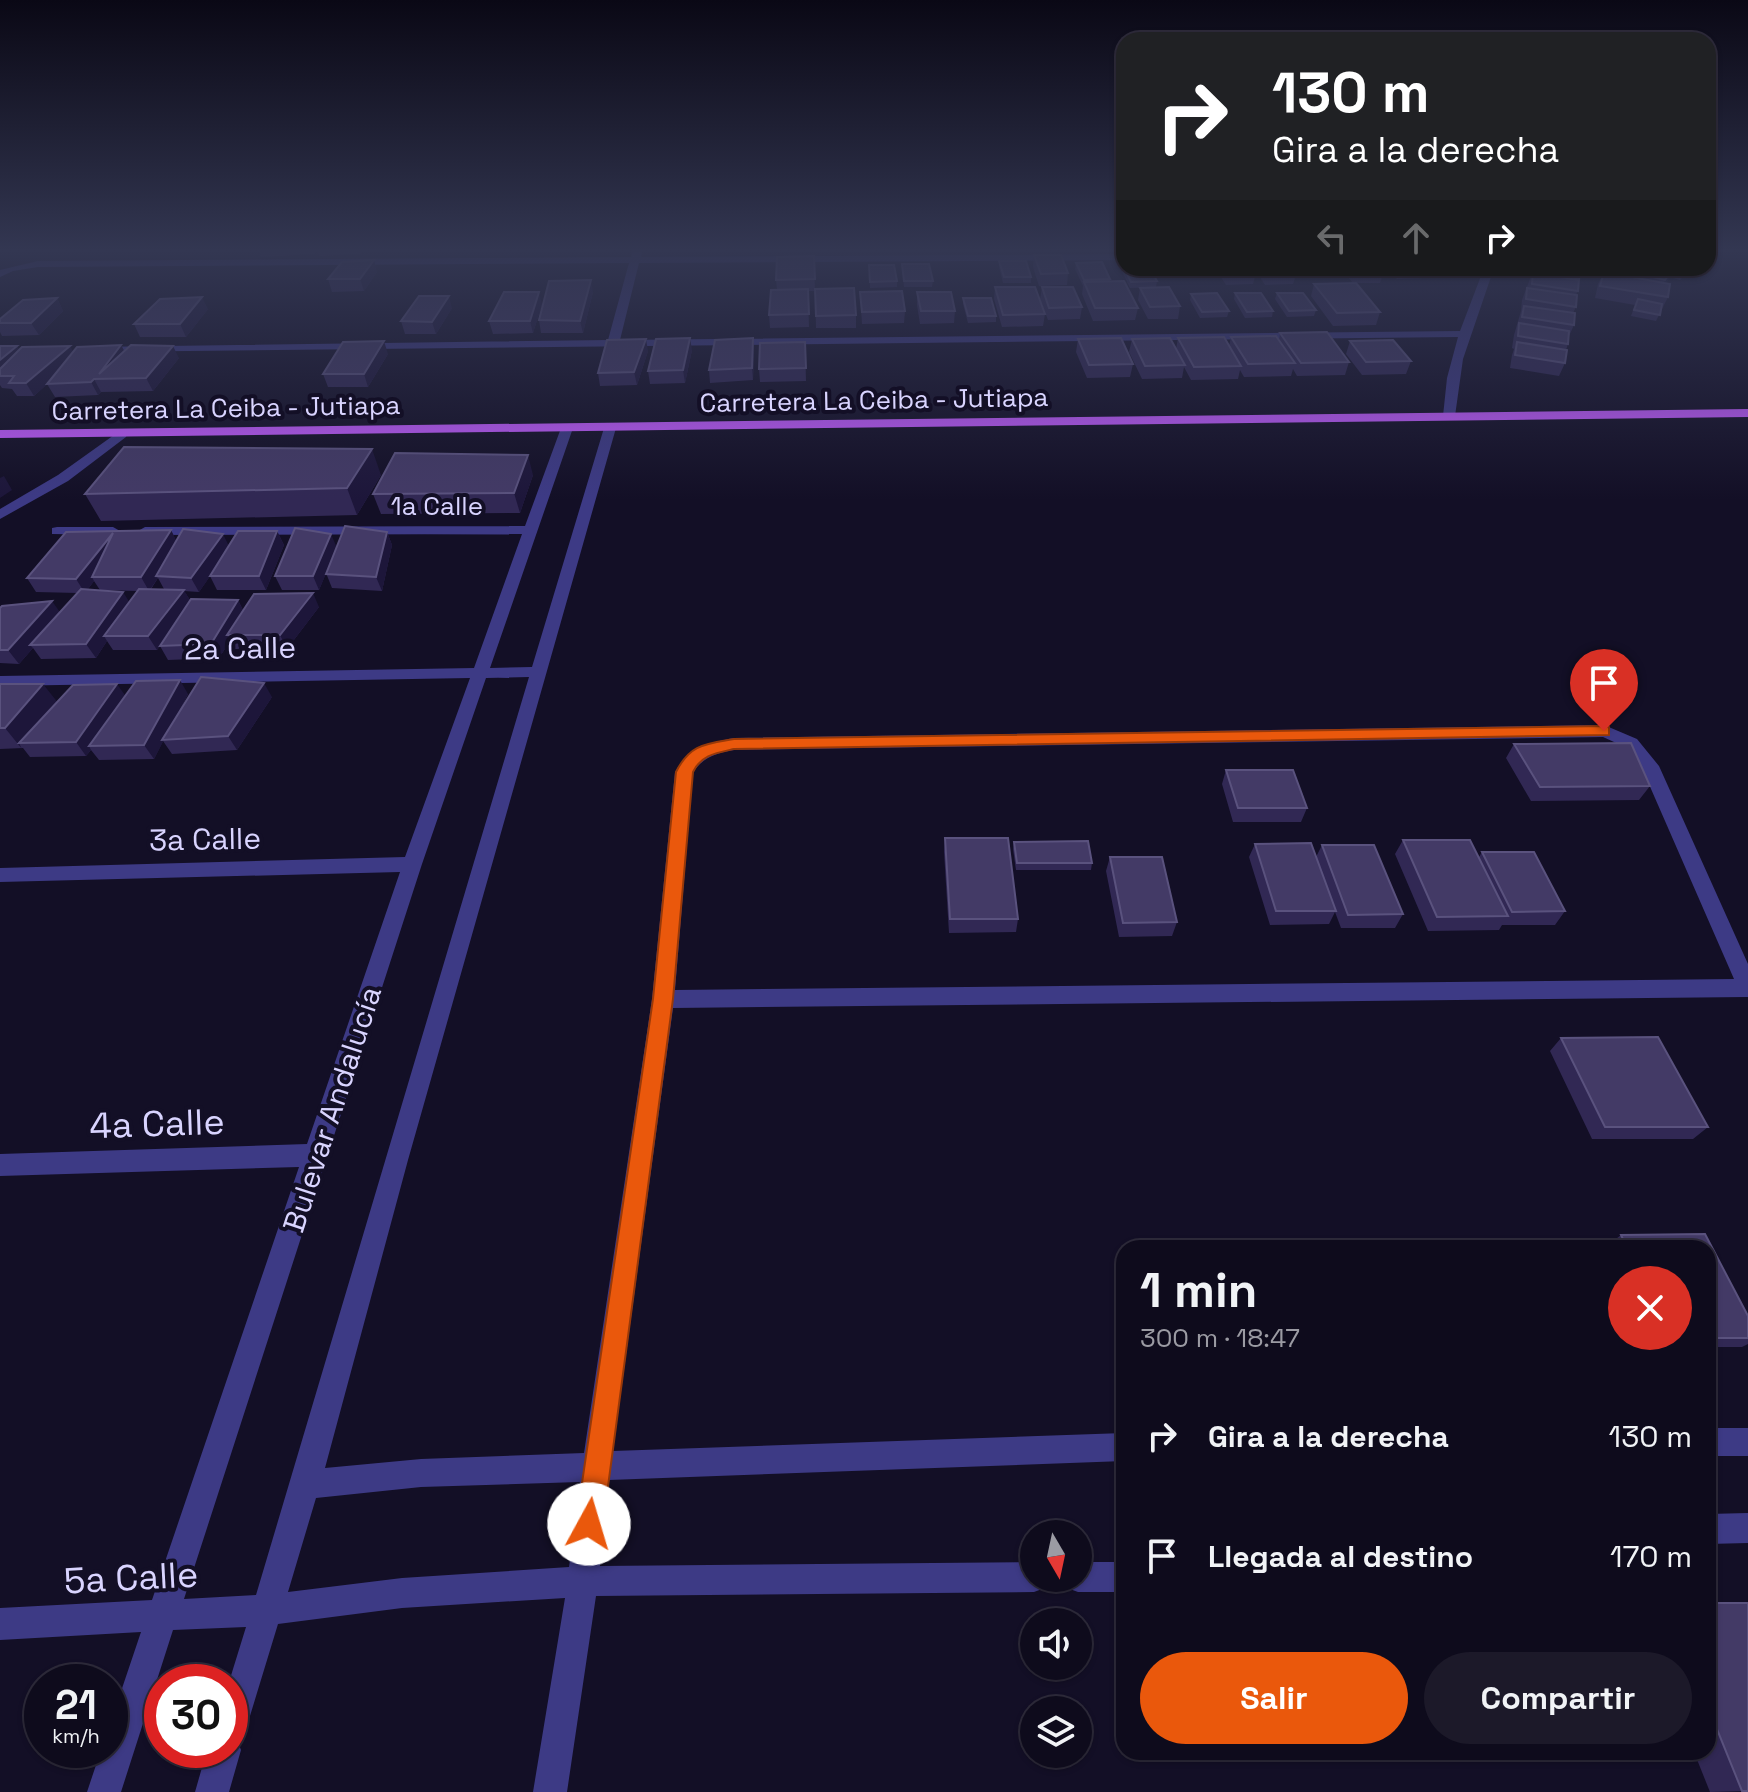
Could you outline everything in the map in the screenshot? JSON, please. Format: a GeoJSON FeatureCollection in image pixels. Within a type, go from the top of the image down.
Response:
{"type":"FeatureCollection","features":[{"type":"Feature","properties":{"kind":"main road","name":"Carretera La Ceiba - Jutiapa"},"geometry":{"type":"LineString","coordinates":[[0,434],[1748,413]]}},
{"type":"Feature","properties":{"kind":"street"},"geometry":{"type":"LineString","coordinates":[[613,343],[616,333]]}},
{"type":"Feature","properties":{"kind":"street"},"geometry":{"type":"LineString","coordinates":[[79,350],[1464,334],[1449,388],[1449,416]]}},
{"type":"Feature","properties":{"kind":"street","name":"Bulevar Andalucía"},"geometry":{"type":"LineString","coordinates":[[104,1792],[412,864],[567,428]]}},
{"type":"Feature","properties":{"kind":"street"},"geometry":{"type":"LineString","coordinates":[[248,1670],[306,1485],[610,428]]}},
{"type":"Feature","properties":{"kind":"street"},"geometry":{"type":"LineString","coordinates":[[0,515],[74,472],[121,434]]}},
{"type":"Feature","properties":{"kind":"street","name":"1a Calle"},"geometry":{"type":"LineString","coordinates":[[57,531],[529,530]]}},
{"type":"Feature","properties":{"kind":"street","name":"2a Calle"},"geometry":{"type":"LineString","coordinates":[[0,681],[538,672]]}},
{"type":"Feature","properties":{"kind":"street"},"geometry":{"type":"LineString","coordinates":[[550,1792],[583,1581],[596,1468],[663,999],[684,772],[691,758],[707,749],[734,744],[1604,731],[1627,738],[1642,752],[1650,766],[1748,988],[663,999]]}},
{"type":"Feature","properties":{"kind":"street","name":"3a Calle"},"geometry":{"type":"LineString","coordinates":[[0,875],[412,864]]}},
{"type":"Feature","properties":{"kind":"street","name":"4a Calle"},"geometry":{"type":"LineString","coordinates":[[0,1165],[317,1155]]}},
{"type":"Feature","properties":{"kind":"street"},"geometry":{"type":"LineString","coordinates":[[1716,1442],[1748,1442]]}},
{"type":"Feature","properties":{"kind":"street"},"geometry":{"type":"LineString","coordinates":[[306,1485],[421,1473],[1116,1447]]}},
{"type":"Feature","properties":{"kind":"street"},"geometry":{"type":"LineString","coordinates":[[1716,1529],[1748,1528]]}},
{"type":"Feature","properties":{"kind":"street","name":"5a Calle"},"geometry":{"type":"LineString","coordinates":[[0,1624],[266,1610],[402,1593],[583,1581],[1020,1577]]}},
{"type":"Feature","properties":{"kind":"street"},"geometry":{"type":"LineString","coordinates":[[1092,1577],[1116,1577]]}},
{"type":"Feature","properties":{"kind":"street"},"geometry":{"type":"LineString","coordinates":[[212,1792],[219,1768]]}},
{"type":"Feature","properties":{"kind":"building"},"geometry":{"type":"Polygon","coordinates":[[[1280,333],[1327,333],[1349,362],[1301,363],[1280,333]]]}},
{"type":"Feature","properties":{"kind":"building"},"geometry":{"type":"Polygon","coordinates":[[[1518,333],[1569,333],[1568,344],[1518,336],[1518,333]]]}},
{"type":"Feature","properties":{"kind":"building"},"geometry":{"type":"Polygon","coordinates":[[[1276,336],[1295,363],[1248,364],[1231,337],[1276,336]]]}},
{"type":"Feature","properties":{"kind":"building"},"geometry":{"type":"Polygon","coordinates":[[[1224,337],[1241,366],[1194,367],[1178,338],[1224,337]]]}},
{"type":"Feature","properties":{"kind":"building"},"geometry":{"type":"Polygon","coordinates":[[[690,338],[683,370],[648,371],[656,339],[690,338]]]}},
{"type":"Feature","properties":{"kind":"building"},"geometry":{"type":"Polygon","coordinates":[[[753,338],[752,368],[709,370],[715,340],[753,338]]]}},
{"type":"Feature","properties":{"kind":"building"},"geometry":{"type":"Polygon","coordinates":[[[1121,338],[1133,364],[1089,365],[1078,339],[1121,338]]]}},
{"type":"Feature","properties":{"kind":"building"},"geometry":{"type":"Polygon","coordinates":[[[1170,338],[1185,365],[1145,366],[1132,339],[1170,338]]]}},
{"type":"Feature","properties":{"kind":"building"},"geometry":{"type":"Polygon","coordinates":[[[646,339],[634,372],[598,373],[607,340],[646,339]]]}},
{"type":"Feature","properties":{"kind":"building"},"geometry":{"type":"Polygon","coordinates":[[[1393,340],[1411,361],[1366,362],[1350,341],[1393,340]]]}},
{"type":"Feature","properties":{"kind":"building"},"geometry":{"type":"Polygon","coordinates":[[[384,341],[364,374],[323,374],[343,342],[384,341]]]}},
{"type":"Feature","properties":{"kind":"building"},"geometry":{"type":"Polygon","coordinates":[[[805,342],[806,368],[759,369],[760,343],[805,342]]]}},
{"type":"Feature","properties":{"kind":"building"},"geometry":{"type":"Polygon","coordinates":[[[1517,342],[1567,350],[1565,363],[1515,355],[1517,342]]]}},
{"type":"Feature","properties":{"kind":"building"},"geometry":{"type":"Polygon","coordinates":[[[121,345],[99,374],[131,345],[173,346],[146,378],[47,384],[77,347],[121,345]]]}},
{"type":"Feature","properties":{"kind":"building"},"geometry":{"type":"Polygon","coordinates":[[[0,346],[17,346],[0,360],[0,346]]]}},
{"type":"Feature","properties":{"kind":"building"},"geometry":{"type":"Polygon","coordinates":[[[70,346],[26,383],[9,383],[14,376],[0,376],[0,369],[22,347],[70,346]]]}},
{"type":"Feature","properties":{"kind":"building"},"geometry":{"type":"Polygon","coordinates":[[[124,447],[372,449],[347,488],[85,494],[124,447]]]}},
{"type":"Feature","properties":{"kind":"building"},"geometry":{"type":"Polygon","coordinates":[[[395,453],[528,455],[514,493],[373,494],[395,453]]]}},
{"type":"Feature","properties":{"kind":"building"},"geometry":{"type":"Polygon","coordinates":[[[345,526],[387,532],[376,577],[326,574],[345,526]]]}},
{"type":"Feature","properties":{"kind":"building"},"geometry":{"type":"Polygon","coordinates":[[[295,528],[331,534],[313,576],[275,576],[295,528]]]}},
{"type":"Feature","properties":{"kind":"building"},"geometry":{"type":"Polygon","coordinates":[[[183,529],[223,534],[191,578],[156,576],[183,529]]]}},
{"type":"Feature","properties":{"kind":"building"},"geometry":{"type":"Polygon","coordinates":[[[171,530],[141,577],[92,577],[113,533],[76,579],[27,578],[66,532],[171,530]]]}},
{"type":"Feature","properties":{"kind":"building"},"geometry":{"type":"Polygon","coordinates":[[[238,531],[277,531],[259,576],[210,576],[238,531]]]}},
{"type":"Feature","properties":{"kind":"building"},"geometry":{"type":"Polygon","coordinates":[[[81,589],[123,592],[86,644],[30,645],[81,589]]]}},
{"type":"Feature","properties":{"kind":"building"},"geometry":{"type":"Polygon","coordinates":[[[139,589],[184,590],[148,636],[104,636],[139,589]]]}},
{"type":"Feature","properties":{"kind":"building"},"geometry":{"type":"Polygon","coordinates":[[[313,593],[280,635],[227,635],[254,594],[313,593]]]}},
{"type":"Feature","properties":{"kind":"building"},"geometry":{"type":"Polygon","coordinates":[[[191,599],[238,600],[211,644],[160,646],[191,599]]]}},
{"type":"Feature","properties":{"kind":"building"},"geometry":{"type":"Polygon","coordinates":[[[52,601],[8,650],[0,650],[2,606],[52,601]]]}},
{"type":"Feature","properties":{"kind":"building"},"geometry":{"type":"Polygon","coordinates":[[[201,677],[264,683],[228,736],[162,740],[201,677]]]}},
{"type":"Feature","properties":{"kind":"building"},"geometry":{"type":"Polygon","coordinates":[[[180,680],[144,745],[89,746],[136,681],[180,680]]]}},
{"type":"Feature","properties":{"kind":"building"},"geometry":{"type":"Polygon","coordinates":[[[0,684],[43,684],[5,728],[0,728],[0,684]]]}},
{"type":"Feature","properties":{"kind":"building"},"geometry":{"type":"Polygon","coordinates":[[[117,684],[76,742],[19,743],[73,685],[117,684]]]}},
{"type":"Feature","properties":{"kind":"building"},"geometry":{"type":"Polygon","coordinates":[[[1631,743],[1650,786],[1540,787],[1514,744],[1631,743]]]}},
{"type":"Feature","properties":{"kind":"building"},"geometry":{"type":"Polygon","coordinates":[[[1226,770],[1293,770],[1307,808],[1238,808],[1226,770]]]}},
{"type":"Feature","properties":{"kind":"building"},"geometry":{"type":"Polygon","coordinates":[[[945,838],[1008,838],[1018,919],[950,919],[945,838]]]}},
{"type":"Feature","properties":{"kind":"building"},"geometry":{"type":"Polygon","coordinates":[[[1403,840],[1470,840],[1508,916],[1437,917],[1403,840]]]}},
{"type":"Feature","properties":{"kind":"building"},"geometry":{"type":"Polygon","coordinates":[[[1088,841],[1092,863],[1017,863],[1014,842],[1088,841]]]}},
{"type":"Feature","properties":{"kind":"building"},"geometry":{"type":"Polygon","coordinates":[[[1311,843],[1336,911],[1276,911],[1255,844],[1311,843]]]}},
{"type":"Feature","properties":{"kind":"building"},"geometry":{"type":"Polygon","coordinates":[[[1322,845],[1374,845],[1403,914],[1348,915],[1322,845]]]}},
{"type":"Feature","properties":{"kind":"building"},"geometry":{"type":"Polygon","coordinates":[[[1482,852],[1534,852],[1565,911],[1512,912],[1482,852]]]}},
{"type":"Feature","properties":{"kind":"building"},"geometry":{"type":"Polygon","coordinates":[[[1110,857],[1162,857],[1177,922],[1123,923],[1110,857]]]}},
{"type":"Feature","properties":{"kind":"building"},"geometry":{"type":"Polygon","coordinates":[[[1658,1037],[1708,1127],[1605,1127],[1561,1038],[1658,1037]]]}},
{"type":"Feature","properties":{"kind":"building"},"geometry":{"type":"Polygon","coordinates":[[[1705,1234],[1708,1240],[1623,1240],[1621,1235],[1705,1234]]]}},
{"type":"Feature","properties":{"kind":"building"},"geometry":{"type":"Polygon","coordinates":[[[1716,1255],[1748,1316],[1748,1338],[1716,1338],[1716,1255]]]}},
{"type":"Feature","properties":{"kind":"building"},"geometry":{"type":"Polygon","coordinates":[[[1716,1603],[1748,1603],[1748,1791],[1742,1791],[1716,1727],[1716,1603]]]}},
{"type":"Feature","properties":{"kind":"route"},"geometry":{"type":"LineString","coordinates":[[589,1524],[663,999],[684,772],[691,758],[707,749],[734,744],[1604,731]]}}]}
